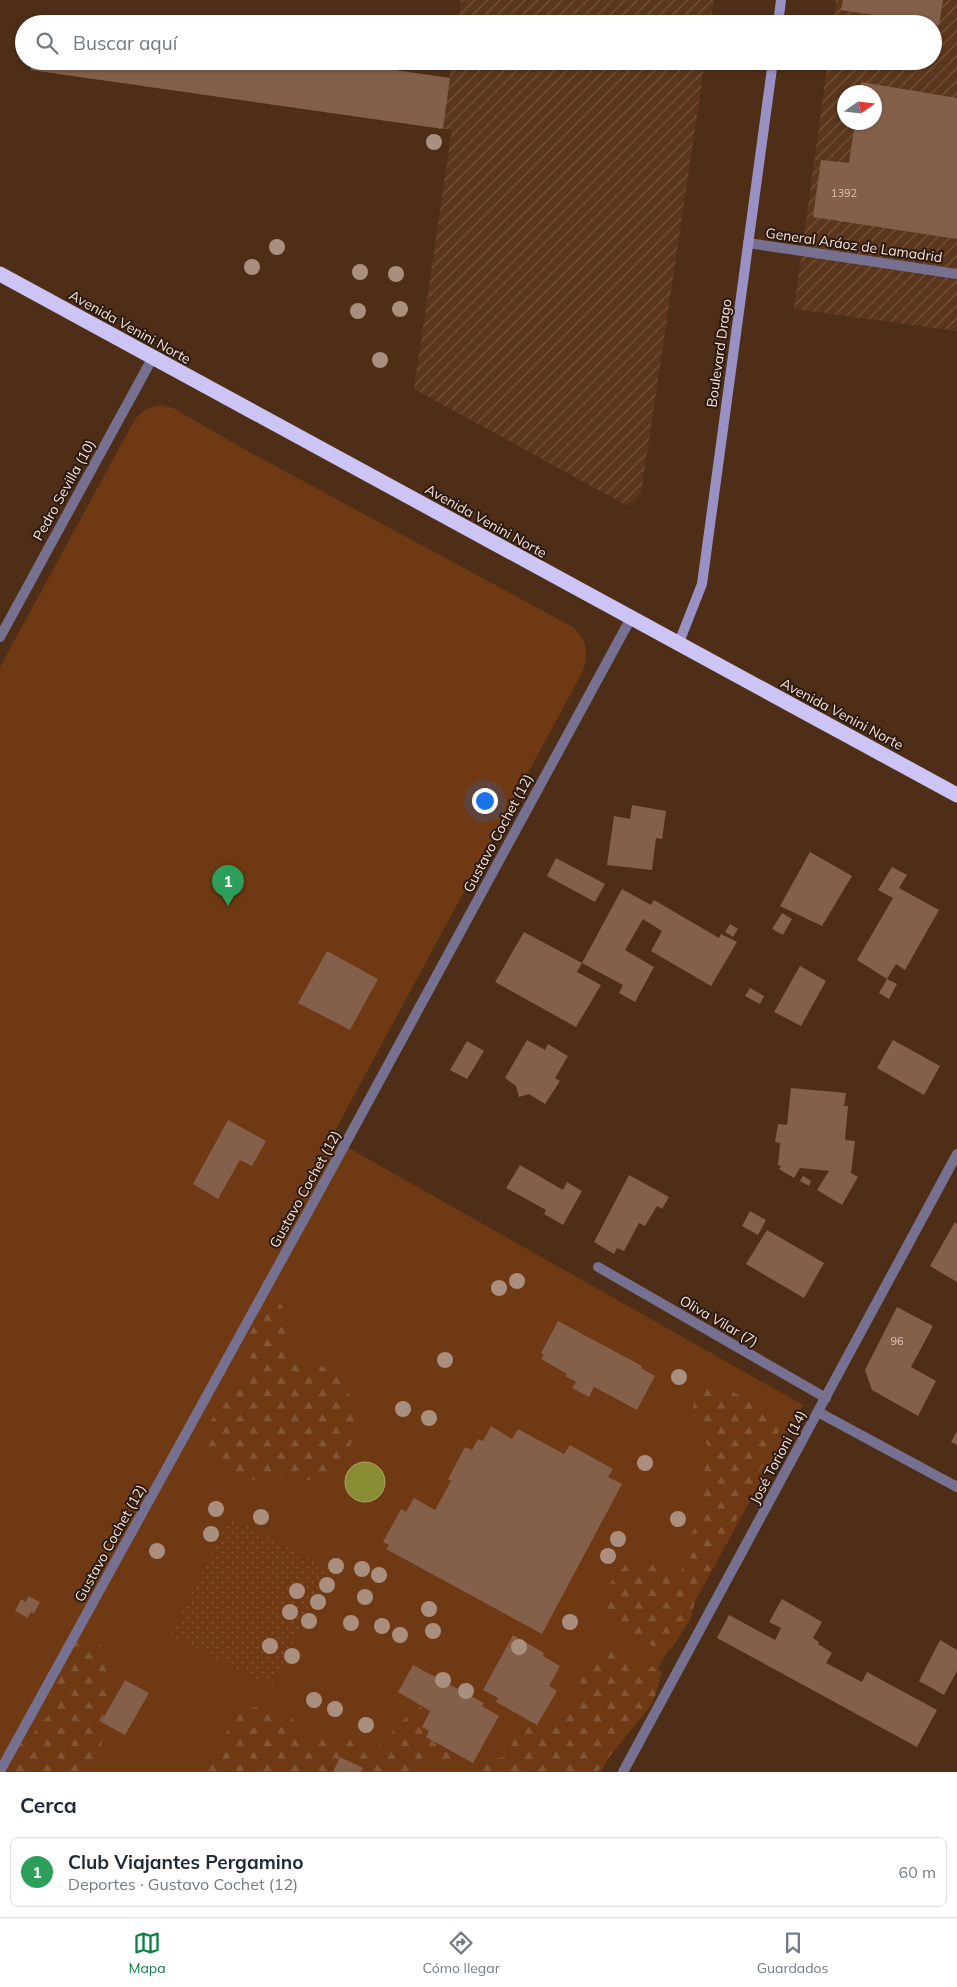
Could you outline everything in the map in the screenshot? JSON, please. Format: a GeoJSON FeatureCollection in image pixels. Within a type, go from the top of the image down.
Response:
{"type":"FeatureCollection","features":[{"type":"Feature","properties":{"kind":"highway","name":"Avenida Venini Norte"},"geometry":{"type":"LineString","coordinates":[[0,274],[678,645],[957,795]]}},
{"type":"Feature","properties":{"kind":"main road"},"geometry":{"type":"LineString","coordinates":[[779,15],[781,0]]}},
{"type":"Feature","properties":{"kind":"main road","name":"Boulevard Drago"},"geometry":{"type":"LineString","coordinates":[[678,645],[702,584],[772,70]]}},
{"type":"Feature","properties":{"kind":"street","name":"General Aráoz de Lamadrid"},"geometry":{"type":"LineString","coordinates":[[748,243],[957,274]]}},
{"type":"Feature","properties":{"kind":"street","name":"Pedro Sevilla (10)"},"geometry":{"type":"LineString","coordinates":[[0,637],[153,357]]}},
{"type":"Feature","properties":{"kind":"street","name":"Gustavo Cochet (12)"},"geometry":{"type":"LineString","coordinates":[[0,1771],[325,1181],[631,618]]}},
{"type":"Feature","properties":{"kind":"street","name":"José Torioni (14)"},"geometry":{"type":"LineString","coordinates":[[623,1772],[957,1154]]}},
{"type":"Feature","properties":{"kind":"street","name":"Oliva Vilar (7)"},"geometry":{"type":"LineString","coordinates":[[598,1267],[826,1398]]}},
{"type":"Feature","properties":{"kind":"street"},"geometry":{"type":"LineString","coordinates":[[818,1412],[957,1487]]}},
{"type":"Feature","properties":{"kind":"shaded area"},"geometry":{"type":"Polygon","coordinates":[[[461,0],[714,0],[712,15],[459,15],[461,0]]]}},
{"type":"Feature","properties":{"kind":"shaded area"},"geometry":{"type":"Polygon","coordinates":[[[836,0],[957,0],[957,331],[794,309],[827,70],[942,70],[942,15],[834,15],[836,0]]]}},
{"type":"Feature","properties":{"kind":"shaded area"},"geometry":{"type":"Polygon","coordinates":[[[451,70],[704,70],[641,494],[628,506],[414,389],[452,129],[443,129],[451,70]]]}},
{"type":"Feature","properties":{"kind":"shaded area"},"geometry":{"type":"Polygon","coordinates":[[[365,1462],[376,1465],[382,1471],[385,1482],[382,1493],[376,1499],[365,1502],[354,1499],[348,1493],[345,1482],[348,1471],[354,1465],[365,1462]]]}},
{"type":"Feature","properties":{"kind":"green space"},"geometry":{"type":"Polygon","coordinates":[[[162,405],[173,408],[251,453],[573,627],[582,638],[586,648],[586,659],[582,673],[331,1138],[803,1405],[601,1772],[0,1772],[0,667],[134,421],[146,410],[162,405]]]}},
{"type":"Feature","properties":{"kind":"green space"},"geometry":{"type":"Polygon","coordinates":[[[277,1298],[286,1312],[286,1336],[296,1358],[316,1362],[341,1379],[360,1418],[354,1437],[336,1476],[313,1481],[296,1477],[247,1480],[209,1461],[202,1434],[229,1394],[250,1377],[245,1344],[263,1307],[277,1298]]]}},
{"type":"Feature","properties":{"kind":"green space"},"geometry":{"type":"Polygon","coordinates":[[[714,1383],[766,1408],[784,1421],[695,1601],[690,1620],[672,1648],[660,1652],[653,1648],[645,1636],[627,1638],[604,1619],[608,1585],[631,1559],[663,1559],[680,1577],[689,1539],[698,1521],[700,1492],[709,1447],[693,1424],[694,1387],[714,1383]]]}},
{"type":"Feature","properties":{"kind":"green space"},"geometry":{"type":"Polygon","coordinates":[[[230,1517],[330,1569],[271,1687],[171,1635],[230,1517]]]}},
{"type":"Feature","properties":{"kind":"green space"},"geometry":{"type":"Polygon","coordinates":[[[68,1639],[89,1639],[103,1647],[109,1659],[115,1703],[96,1760],[77,1772],[8,1772],[11,1769],[8,1749],[13,1740],[24,1745],[50,1713],[51,1672],[57,1656],[68,1639]]]}},
{"type":"Feature","properties":{"kind":"green space"},"geometry":{"type":"Polygon","coordinates":[[[615,1651],[630,1666],[643,1662],[662,1672],[653,1703],[597,1772],[475,1772],[474,1767],[485,1759],[507,1757],[512,1736],[523,1726],[548,1721],[559,1712],[564,1701],[573,1696],[591,1653],[615,1651]]]}},
{"type":"Feature","properties":{"kind":"green space"},"geometry":{"type":"Polygon","coordinates":[[[261,1705],[293,1718],[304,1738],[341,1736],[375,1751],[407,1716],[420,1707],[432,1716],[453,1754],[445,1769],[425,1763],[413,1769],[413,1772],[202,1772],[217,1760],[233,1714],[261,1705]]]}},
{"type":"Feature","properties":{"kind":"building"},"geometry":{"type":"Polygon","coordinates":[[[843,0],[943,0],[941,15],[874,15],[841,10],[843,0]]]}},
{"type":"Feature","properties":{"kind":"building"},"geometry":{"type":"Polygon","coordinates":[[[31,70],[395,70],[450,78],[443,129],[31,70]]]}},
{"type":"Feature","properties":{"kind":"building"},"geometry":{"type":"Polygon","coordinates":[[[861,82],[879,85],[861,85],[861,82]]]}},
{"type":"Feature","properties":{"kind":"building"},"geometry":{"type":"Polygon","coordinates":[[[882,86],[957,98],[957,239],[813,217],[821,160],[849,163],[854,130],[882,130],[882,86]]]}},
{"type":"Feature","properties":{"kind":"building"},"geometry":{"type":"Polygon","coordinates":[[[632,805],[666,811],[662,839],[656,838],[652,870],[607,865],[614,816],[630,819],[632,805]]]}},
{"type":"Feature","properties":{"kind":"building"},"geometry":{"type":"Polygon","coordinates":[[[810,852],[852,876],[822,926],[780,906],[810,852]]]}},
{"type":"Feature","properties":{"kind":"building"},"geometry":{"type":"Polygon","coordinates":[[[556,858],[605,884],[595,902],[547,876],[556,858]]]}},
{"type":"Feature","properties":{"kind":"building"},"geometry":{"type":"Polygon","coordinates":[[[892,867],[907,875],[899,888],[939,910],[905,970],[896,964],[887,979],[857,960],[893,898],[878,890],[892,867]]]}},
{"type":"Feature","properties":{"kind":"building"},"geometry":{"type":"Polygon","coordinates":[[[622,889],[651,905],[654,900],[719,938],[721,934],[737,942],[711,986],[651,951],[662,931],[643,919],[625,950],[654,967],[635,1002],[619,993],[623,985],[582,963],[622,889]]]}},
{"type":"Feature","properties":{"kind":"building"},"geometry":{"type":"Polygon","coordinates":[[[782,913],[792,919],[783,935],[772,929],[782,913]]]}},
{"type":"Feature","properties":{"kind":"building"},"geometry":{"type":"Polygon","coordinates":[[[730,924],[738,929],[733,937],[725,932],[730,924]]]}},
{"type":"Feature","properties":{"kind":"building"},"geometry":{"type":"Polygon","coordinates":[[[524,932],[582,963],[577,972],[601,985],[576,1027],[495,982],[524,932]]]}},
{"type":"Feature","properties":{"kind":"building"},"geometry":{"type":"Polygon","coordinates":[[[327,951],[378,979],[350,1030],[298,1003],[327,951]]]}},
{"type":"Feature","properties":{"kind":"building"},"geometry":{"type":"Polygon","coordinates":[[[800,966],[826,981],[801,1026],[774,1012],[800,966]]]}},
{"type":"Feature","properties":{"kind":"building"},"geometry":{"type":"Polygon","coordinates":[[[887,979],[897,984],[889,999],[879,993],[887,979]]]}},
{"type":"Feature","properties":{"kind":"building"},"geometry":{"type":"Polygon","coordinates":[[[750,988],[764,996],[760,1004],[745,996],[750,988]]]}},
{"type":"Feature","properties":{"kind":"building"},"geometry":{"type":"Polygon","coordinates":[[[527,1040],[545,1050],[548,1044],[568,1056],[555,1078],[560,1081],[545,1104],[529,1094],[519,1097],[516,1086],[505,1078],[527,1040]]]}},
{"type":"Feature","properties":{"kind":"building"},"geometry":{"type":"Polygon","coordinates":[[[893,1040],[940,1066],[924,1095],[877,1068],[893,1040]]]}},
{"type":"Feature","properties":{"kind":"building"},"geometry":{"type":"Polygon","coordinates":[[[467,1041],[484,1051],[467,1079],[450,1070],[467,1041]]]}},
{"type":"Feature","properties":{"kind":"building"},"geometry":{"type":"Polygon","coordinates":[[[791,1088],[846,1093],[844,1106],[848,1106],[845,1140],[855,1141],[851,1173],[858,1177],[842,1205],[817,1190],[829,1171],[800,1168],[794,1178],[779,1169],[781,1166],[778,1165],[780,1143],[775,1142],[778,1124],[787,1125],[791,1088]]]}},
{"type":"Feature","properties":{"kind":"building"},"geometry":{"type":"Polygon","coordinates":[[[228,1120],[266,1141],[252,1166],[240,1160],[218,1199],[193,1184],[228,1120]]]}},
{"type":"Feature","properties":{"kind":"building"},"geometry":{"type":"Polygon","coordinates":[[[520,1165],[563,1190],[567,1182],[582,1191],[563,1225],[544,1214],[546,1210],[506,1188],[520,1165]]]}},
{"type":"Feature","properties":{"kind":"building"},"geometry":{"type":"Polygon","coordinates":[[[629,1175],[669,1197],[662,1209],[657,1206],[645,1226],[639,1223],[624,1251],[617,1248],[614,1254],[594,1242],[629,1175]]]}},
{"type":"Feature","properties":{"kind":"building"},"geometry":{"type":"Polygon","coordinates":[[[803,1176],[811,1181],[809,1186],[800,1181],[803,1176]]]}},
{"type":"Feature","properties":{"kind":"building"},"geometry":{"type":"Polygon","coordinates":[[[750,1211],[766,1220],[758,1235],[742,1226],[750,1211]]]}},
{"type":"Feature","properties":{"kind":"building"},"geometry":{"type":"Polygon","coordinates":[[[955,1222],[957,1224],[957,1282],[930,1266],[955,1222]]]}},
{"type":"Feature","properties":{"kind":"building"},"geometry":{"type":"Polygon","coordinates":[[[767,1230],[824,1263],[804,1298],[746,1264],[767,1230]]]}},
{"type":"Feature","properties":{"kind":"building"},"geometry":{"type":"Polygon","coordinates":[[[897,1307],[933,1326],[911,1367],[936,1381],[918,1416],[872,1390],[865,1370],[897,1307]]]}},
{"type":"Feature","properties":{"kind":"building"},"geometry":{"type":"Polygon","coordinates":[[[558,1321],[642,1366],[641,1368],[655,1376],[637,1410],[594,1387],[589,1397],[572,1388],[576,1382],[565,1376],[567,1374],[541,1359],[544,1355],[541,1353],[558,1321]]]}},
{"type":"Feature","properties":{"kind":"building"},"geometry":{"type":"Polygon","coordinates":[[[491,1426],[512,1439],[518,1429],[564,1454],[570,1445],[613,1469],[608,1477],[622,1484],[542,1634],[386,1549],[389,1545],[383,1542],[401,1509],[406,1512],[414,1498],[435,1510],[451,1481],[448,1479],[465,1447],[472,1450],[478,1439],[483,1441],[491,1426]]]}},
{"type":"Feature","properties":{"kind":"building"},"geometry":{"type":"Polygon","coordinates":[[[957,1431],[957,1445],[951,1442],[957,1431]]]}},
{"type":"Feature","properties":{"kind":"building"},"geometry":{"type":"Polygon","coordinates":[[[28,1596],[40,1602],[34,1613],[31,1612],[28,1618],[15,1611],[21,1599],[26,1602],[28,1596]]]}},
{"type":"Feature","properties":{"kind":"building"},"geometry":{"type":"Polygon","coordinates":[[[782,1599],[822,1622],[813,1638],[819,1642],[818,1644],[832,1653],[826,1663],[862,1682],[867,1672],[937,1710],[917,1747],[717,1638],[729,1615],[775,1640],[781,1628],[769,1622],[782,1599]]]}},
{"type":"Feature","properties":{"kind":"building"},"geometry":{"type":"Polygon","coordinates":[[[513,1635],[544,1653],[543,1656],[560,1666],[549,1686],[557,1691],[537,1725],[496,1702],[498,1698],[483,1690],[513,1635]]]}},
{"type":"Feature","properties":{"kind":"building"},"geometry":{"type":"Polygon","coordinates":[[[940,1640],[957,1650],[957,1671],[944,1695],[919,1681],[940,1640]]]}},
{"type":"Feature","properties":{"kind":"building"},"geometry":{"type":"Polygon","coordinates":[[[413,1665],[484,1703],[482,1706],[499,1716],[473,1763],[426,1737],[429,1731],[422,1727],[430,1711],[398,1692],[413,1665]]]}},
{"type":"Feature","properties":{"kind":"building"},"geometry":{"type":"Polygon","coordinates":[[[125,1680],[149,1693],[125,1735],[101,1722],[125,1680]]]}},
{"type":"Feature","properties":{"kind":"building"},"geometry":{"type":"Polygon","coordinates":[[[340,1757],[363,1768],[361,1772],[333,1772],[340,1757]]]}},
{"type":"Feature","properties":{"kind":"place","name":"Club Viajantes Pergamino"},"geometry":{"type":"Point","coordinates":[228,906]}}]}
